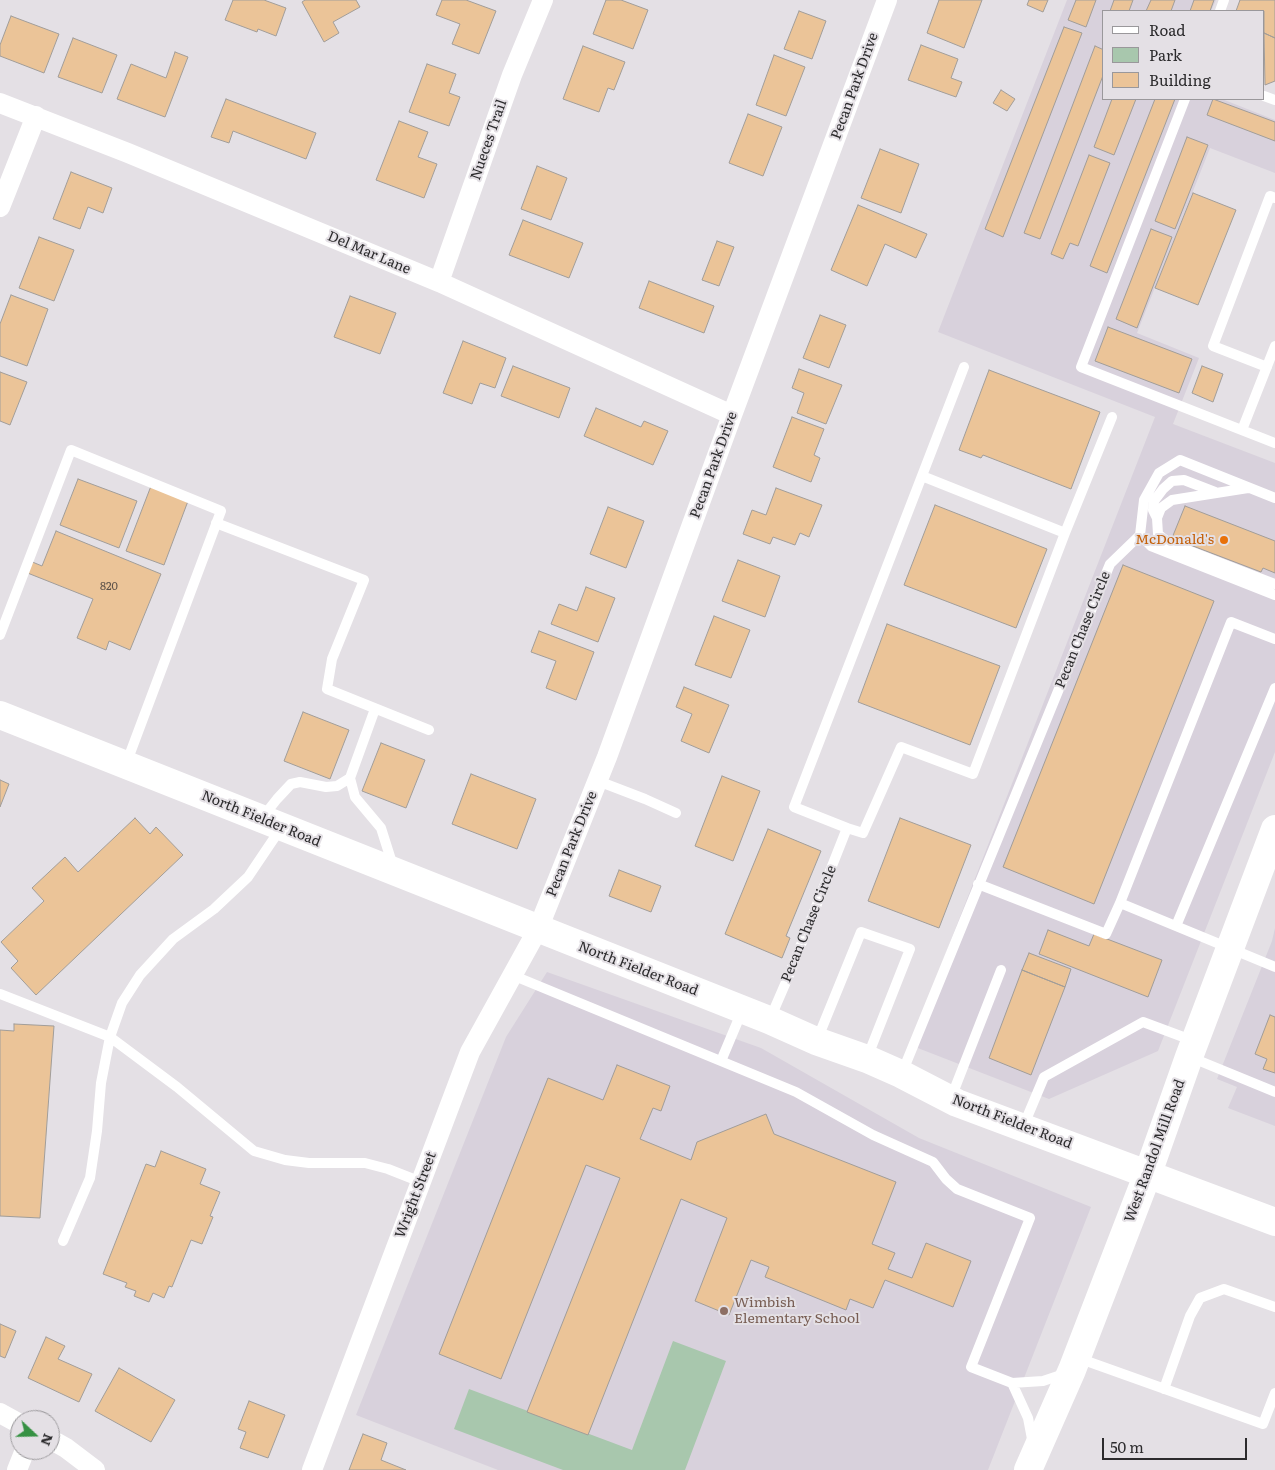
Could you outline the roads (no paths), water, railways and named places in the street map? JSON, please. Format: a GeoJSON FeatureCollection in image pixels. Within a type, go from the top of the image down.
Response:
{"type":"FeatureCollection","features":[{"type":"Feature","properties":{"kind":"main road","name":"North Fielder Road"},"geometry":{"type":"LineString","coordinates":[[0,715],[769,1020],[816,1041],[866,1059],[951,1099],[1275,1222]]}},
{"type":"Feature","properties":{"kind":"main road","name":"West Randol Mill Road"},"geometry":{"type":"LineString","coordinates":[[1032,1462],[1075,1364],[1148,1174],[1192,1049],[1275,829]]}},
{"type":"Feature","properties":{"kind":"street","name":"Nueces Trail"},"geometry":{"type":"LineString","coordinates":[[439,282],[512,75],[543,0]]}},
{"type":"Feature","properties":{"kind":"street","name":"Pecan Park Drive"},"geometry":{"type":"LineString","coordinates":[[538,929],[598,781],[887,0]]}},
{"type":"Feature","properties":{"kind":"street","name":"Del Mar Lane"},"geometry":{"type":"LineString","coordinates":[[0,103],[137,156],[439,282],[732,415]]}},
{"type":"Feature","properties":{"kind":"street"},"geometry":{"type":"LineString","coordinates":[[0,207],[36,116]]}},
{"type":"Feature","properties":{"kind":"street","name":"Wright Street"},"geometry":{"type":"LineString","coordinates":[[312,1470],[470,1052],[538,929]]}},
{"type":"Feature","properties":{"kind":"street"},"geometry":{"type":"LineString","coordinates":[[60,1445],[96,1470]]}},
{"type":"Feature","properties":{"kind":"lane"},"geometry":{"type":"LineString","coordinates":[[1185,100],[1081,367],[1275,443]]}},
{"type":"Feature","properties":{"kind":"lane"},"geometry":{"type":"LineString","coordinates":[[1267,367],[1213,346],[1270,196],[1275,198]]}},
{"type":"Feature","properties":{"kind":"lane"},"geometry":{"type":"LineString","coordinates":[[1242,430],[1275,346]]}},
{"type":"Feature","properties":{"kind":"lane"},"geometry":{"type":"LineString","coordinates":[[964,367],[794,808],[847,828],[863,833],[901,746],[973,774],[1065,533],[1112,417]]}},
{"type":"Feature","properties":{"kind":"lane"},"geometry":{"type":"LineString","coordinates":[[0,635],[71,450],[221,511],[125,765]]}},
{"type":"Feature","properties":{"kind":"lane"},"geometry":{"type":"LineString","coordinates":[[1275,498],[1180,460],[1159,473],[1144,500],[1140,535],[1151,546],[1275,595]]}},
{"type":"Feature","properties":{"kind":"lane"},"geometry":{"type":"LineString","coordinates":[[922,476],[1065,533]]}},
{"type":"Feature","properties":{"kind":"lane"},"geometry":{"type":"LineString","coordinates":[[1216,493],[1184,480],[1172,481],[1154,501],[1153,510],[1157,518],[1158,534],[1169,544],[1275,584]]}},
{"type":"Feature","properties":{"kind":"lane"},"geometry":{"type":"LineString","coordinates":[[1157,518],[1161,508],[1172,500],[1249,488]]}},
{"type":"Feature","properties":{"kind":"lane"},"geometry":{"type":"LineString","coordinates":[[216,523],[364,580],[332,659],[327,689],[429,730]]}},
{"type":"Feature","properties":{"kind":"lane","name":"Pecan Chase Circle"},"geometry":{"type":"LineString","coordinates":[[901,1074],[1110,564],[1140,535]]}},
{"type":"Feature","properties":{"kind":"lane"},"geometry":{"type":"LineString","coordinates":[[978,884],[1106,934],[1231,622],[1275,638]]}},
{"type":"Feature","properties":{"kind":"lane"},"geometry":{"type":"LineString","coordinates":[[1176,926],[1275,688]]}},
{"type":"Feature","properties":{"kind":"lane"},"geometry":{"type":"LineString","coordinates":[[375,709],[350,778],[354,798],[381,828],[395,872]]}},
{"type":"Feature","properties":{"kind":"lane"},"geometry":{"type":"LineString","coordinates":[[63,1241],[90,1178],[101,1084],[110,1037],[122,1003],[140,975],[172,939],[214,909],[248,877],[271,823],[277,799],[291,784],[300,782],[326,787],[337,786],[350,778]]}},
{"type":"Feature","properties":{"kind":"lane"},"geometry":{"type":"LineString","coordinates":[[598,781],[676,813]]}},
{"type":"Feature","properties":{"kind":"lane","name":"Pecan Chase Circle"},"geometry":{"type":"LineString","coordinates":[[769,1020],[789,975],[847,828]]}},
{"type":"Feature","properties":{"kind":"lane"},"geometry":{"type":"LineString","coordinates":[[1120,903],[1275,967]]}},
{"type":"Feature","properties":{"kind":"lane"},"geometry":{"type":"LineString","coordinates":[[816,1041],[861,932],[910,949],[866,1059]]}},
{"type":"Feature","properties":{"kind":"lane"},"geometry":{"type":"LineString","coordinates":[[951,1099],[1001,970]]}},
{"type":"Feature","properties":{"kind":"lane"},"geometry":{"type":"LineString","coordinates":[[512,976],[796,1092],[872,1135],[932,1162],[957,1189],[1030,1218],[971,1367],[1012,1383],[1043,1381],[1075,1364],[1164,1389],[1263,1424],[1275,1393]]}},
{"type":"Feature","properties":{"kind":"lane"},"geometry":{"type":"LineString","coordinates":[[0,994],[110,1037],[184,1093],[254,1151],[284,1160],[365,1163],[388,1169],[421,1182]]}},
{"type":"Feature","properties":{"kind":"lane"},"geometry":{"type":"LineString","coordinates":[[721,1061],[742,1010]]}},
{"type":"Feature","properties":{"kind":"lane"},"geometry":{"type":"LineString","coordinates":[[1023,1127],[1044,1077],[1144,1022],[1275,1092]]}},
{"type":"Feature","properties":{"kind":"lane"},"geometry":{"type":"LineString","coordinates":[[1164,1389],[1190,1316],[1200,1298],[1224,1289],[1275,1307]]}},
{"type":"Feature","properties":{"kind":"lane"},"geometry":{"type":"LineString","coordinates":[[1012,1383],[1028,1418],[1032,1462]]}},
{"type":"Feature","properties":{"kind":"place","name":"McDonald's"},"geometry":{"type":"Point","coordinates":[1224,540]}},
{"type":"Feature","properties":{"kind":"place","name":"Wimbish Elementary School"},"geometry":{"type":"Point","coordinates":[724,1311]}}]}
